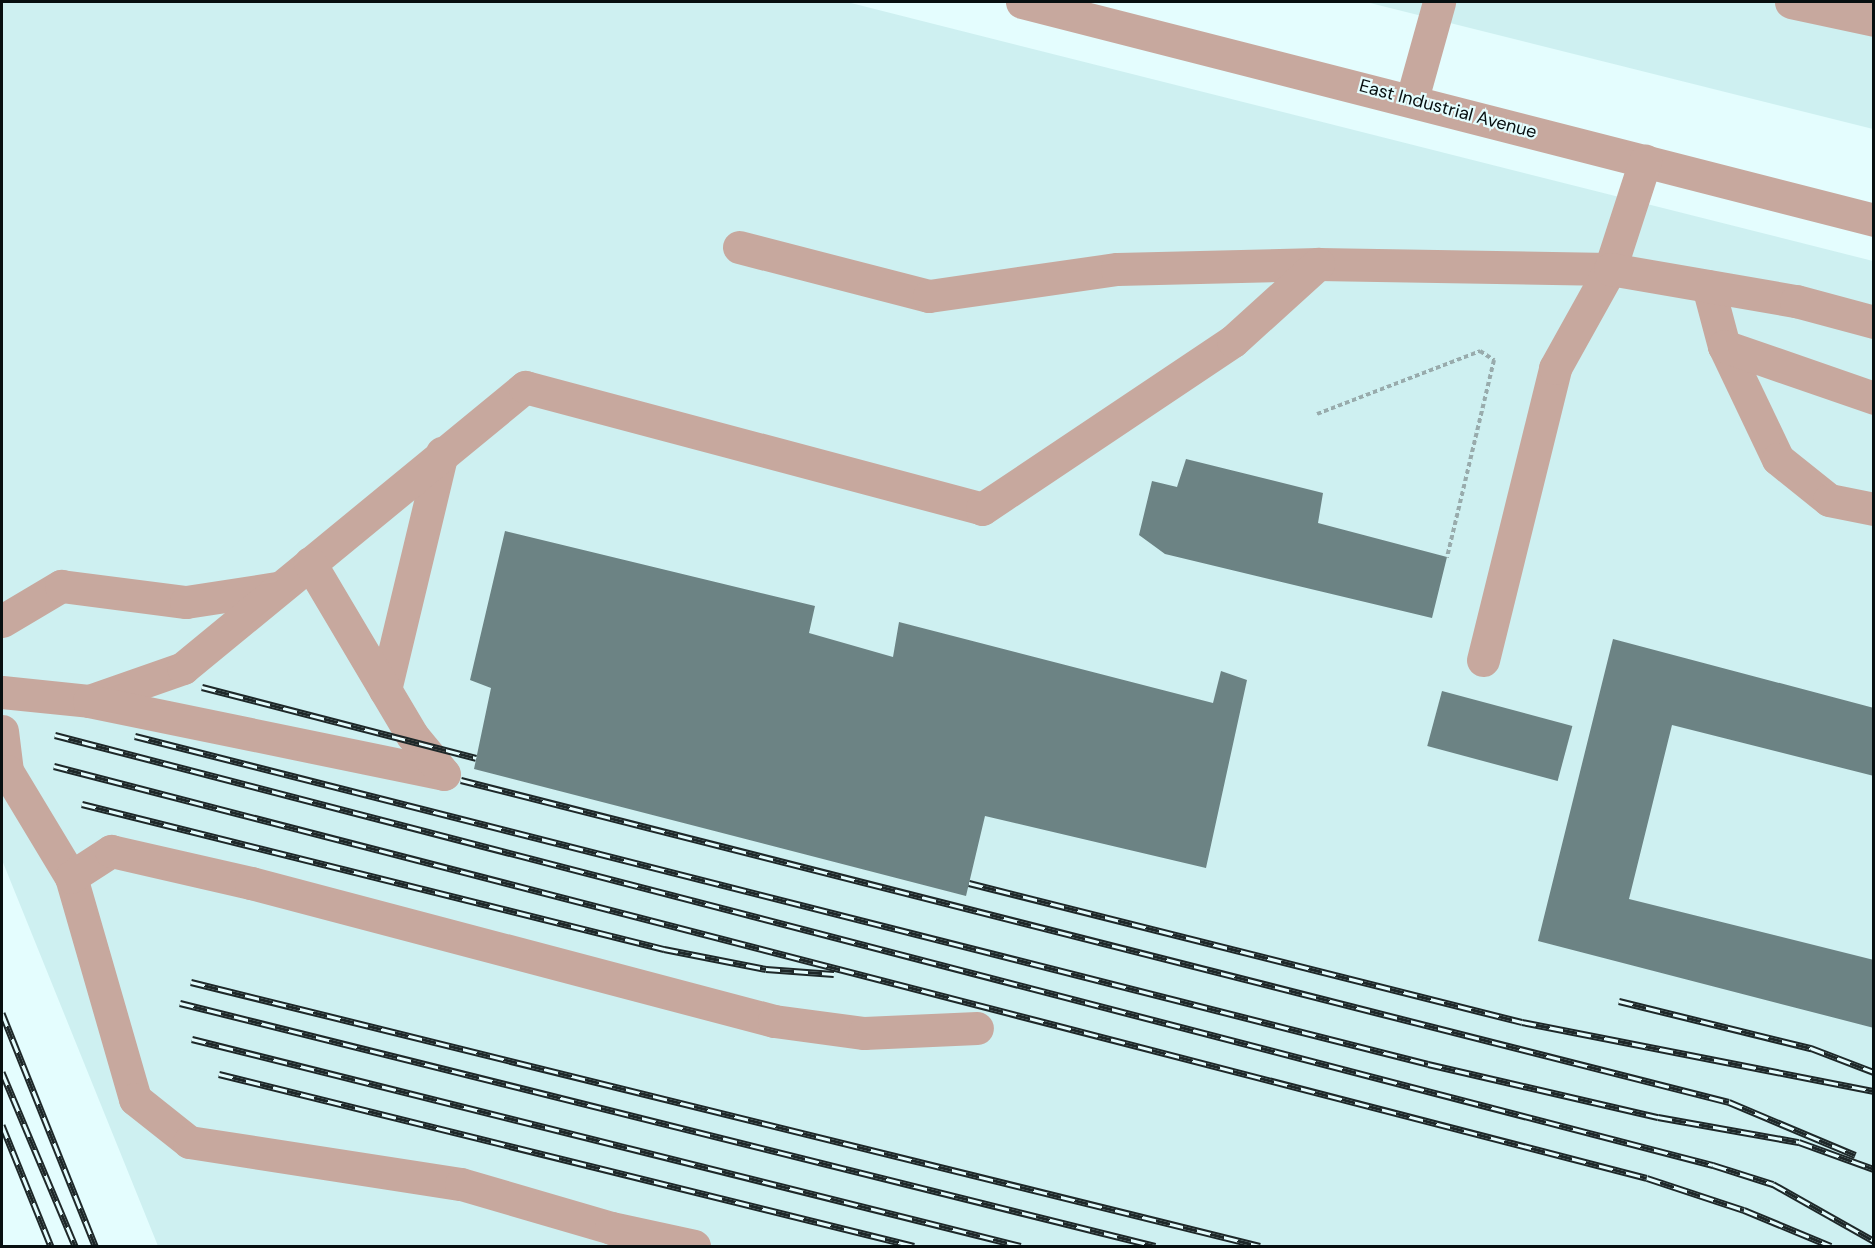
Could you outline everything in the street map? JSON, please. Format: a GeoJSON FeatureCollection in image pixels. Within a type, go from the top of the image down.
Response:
{"type":"FeatureCollection","features":[{"type":"Feature","properties":{"kind":"street","name":"East Industrial Avenue"},"geometry":{"type":"LineString","coordinates":[[1022,2],[1412,99],[1874,220]]}},
{"type":"Feature","properties":{"kind":"street"},"geometry":{"type":"LineString","coordinates":[[1412,99],[1440,2]]}},
{"type":"Feature","properties":{"kind":"street"},"geometry":{"type":"LineString","coordinates":[[1791,2],[1874,20]]}},
{"type":"Feature","properties":{"kind":"street"},"geometry":{"type":"LineString","coordinates":[[1482,660],[1555,368],[1610,269],[1645,161]]}},
{"type":"Feature","properties":{"kind":"street"},"geometry":{"type":"LineString","coordinates":[[739,247],[929,296],[1117,269],[1318,264],[1610,269],[1796,301],[1874,322]]}},
{"type":"Feature","properties":{"kind":"street"},"geometry":{"type":"LineString","coordinates":[[89,701],[183,668],[525,387],[982,509],[1233,341],[1318,264]]}},
{"type":"Feature","properties":{"kind":"street"},"geometry":{"type":"LineString","coordinates":[[1708,286],[1724,346],[1778,459],[1829,500],[1874,509]]}},
{"type":"Feature","properties":{"kind":"street"},"geometry":{"type":"LineString","coordinates":[[1724,346],[1874,398]]}},
{"type":"Feature","properties":{"kind":"street"},"geometry":{"type":"LineString","coordinates":[[385,690],[442,453]]}},
{"type":"Feature","properties":{"kind":"street"},"geometry":{"type":"LineString","coordinates":[[2,692],[89,701],[444,774],[412,735],[310,562]]}},
{"type":"Feature","properties":{"kind":"street"},"geometry":{"type":"LineString","coordinates":[[2,621],[61,586],[186,602],[278,588]]}},
{"type":"Feature","properties":{"kind":"street"},"geometry":{"type":"LineString","coordinates":[[2,731],[7,771],[71,877],[135,1099],[189,1142],[461,1184],[611,1228],[694,1246]]}},
{"type":"Feature","properties":{"kind":"street"},"geometry":{"type":"LineString","coordinates":[[71,877],[111,851],[262,886],[774,1021],[864,1033],[977,1028]]}},
{"type":"Feature","properties":{"kind":"path"},"geometry":{"type":"LineString","coordinates":[[1317,414],[1480,351],[1494,360],[1447,557]]}},
{"type":"Feature","properties":{"kind":"shaded area"},"geometry":{"type":"Polygon","coordinates":[[[2,2],[847,2],[1873,261],[1873,1246],[158,1246],[2,860],[2,2]]]}},
{"type":"Feature","properties":{"kind":"shaded area"},"geometry":{"type":"Polygon","coordinates":[[[1366,2],[1873,2],[1873,129],[1366,2]]]}},
{"type":"Feature","properties":{"kind":"building"},"geometry":{"type":"Polygon","coordinates":[[[1186,459],[1323,493],[1318,523],[1447,557],[1432,618],[1165,554],[1139,535],[1152,481],[1177,487],[1186,459]]]}},
{"type":"Feature","properties":{"kind":"building"},"geometry":{"type":"Polygon","coordinates":[[[505,531],[815,606],[809,633],[893,657],[899,622],[1213,703],[1221,671],[1247,680],[1206,868],[985,816],[966,896],[474,769],[491,688],[470,680],[505,531]]]}},
{"type":"Feature","properties":{"kind":"building"},"geometry":{"type":"Polygon","coordinates":[[[1613,639],[1874,708],[1874,776],[1672,725],[1629,899],[1874,960],[1874,1028],[1538,941],[1613,639]]]}},
{"type":"Feature","properties":{"kind":"building"},"geometry":{"type":"Polygon","coordinates":[[[1442,691],[1572,726],[1558,781],[1427,746],[1442,691]]]}},
{"type":"Feature","properties":{"kind":"railway"},"geometry":{"type":"LineString","coordinates":[[202,687],[476,758]]}},
{"type":"Feature","properties":{"kind":"railway"},"geometry":{"type":"LineString","coordinates":[[55,735],[1713,1165],[1773,1184],[1874,1241]]}},
{"type":"Feature","properties":{"kind":"railway"},"geometry":{"type":"LineString","coordinates":[[135,736],[1428,1064],[1658,1117],[1799,1142],[1874,1169]]}},
{"type":"Feature","properties":{"kind":"railway"},"geometry":{"type":"LineString","coordinates":[[54,766],[1647,1178],[1744,1210],[1831,1246]]}},
{"type":"Feature","properties":{"kind":"railway"},"geometry":{"type":"LineString","coordinates":[[461,780],[1729,1102],[1855,1155]]}},
{"type":"Feature","properties":{"kind":"railway"},"geometry":{"type":"LineString","coordinates":[[82,804],[664,949],[766,969],[834,974]]}},
{"type":"Feature","properties":{"kind":"railway"},"geometry":{"type":"LineString","coordinates":[[969,883],[1522,1022],[1874,1091]]}},
{"type":"Feature","properties":{"kind":"railway"},"geometry":{"type":"LineString","coordinates":[[191,982],[1260,1246]]}},
{"type":"Feature","properties":{"kind":"railway"},"geometry":{"type":"LineString","coordinates":[[1619,1001],[1811,1048],[1874,1072]]}},
{"type":"Feature","properties":{"kind":"railway"},"geometry":{"type":"LineString","coordinates":[[180,1003],[1155,1246]]}},
{"type":"Feature","properties":{"kind":"railway"},"geometry":{"type":"LineString","coordinates":[[2,1013],[95,1246]]}},
{"type":"Feature","properties":{"kind":"railway"},"geometry":{"type":"LineString","coordinates":[[192,1039],[1021,1246]]}},
{"type":"Feature","properties":{"kind":"railway"},"geometry":{"type":"LineString","coordinates":[[2,1072],[75,1246]]}},
{"type":"Feature","properties":{"kind":"railway"},"geometry":{"type":"LineString","coordinates":[[219,1074],[914,1246]]}},
{"type":"Feature","properties":{"kind":"railway"},"geometry":{"type":"LineString","coordinates":[[2,1125],[51,1246]]}}]}
